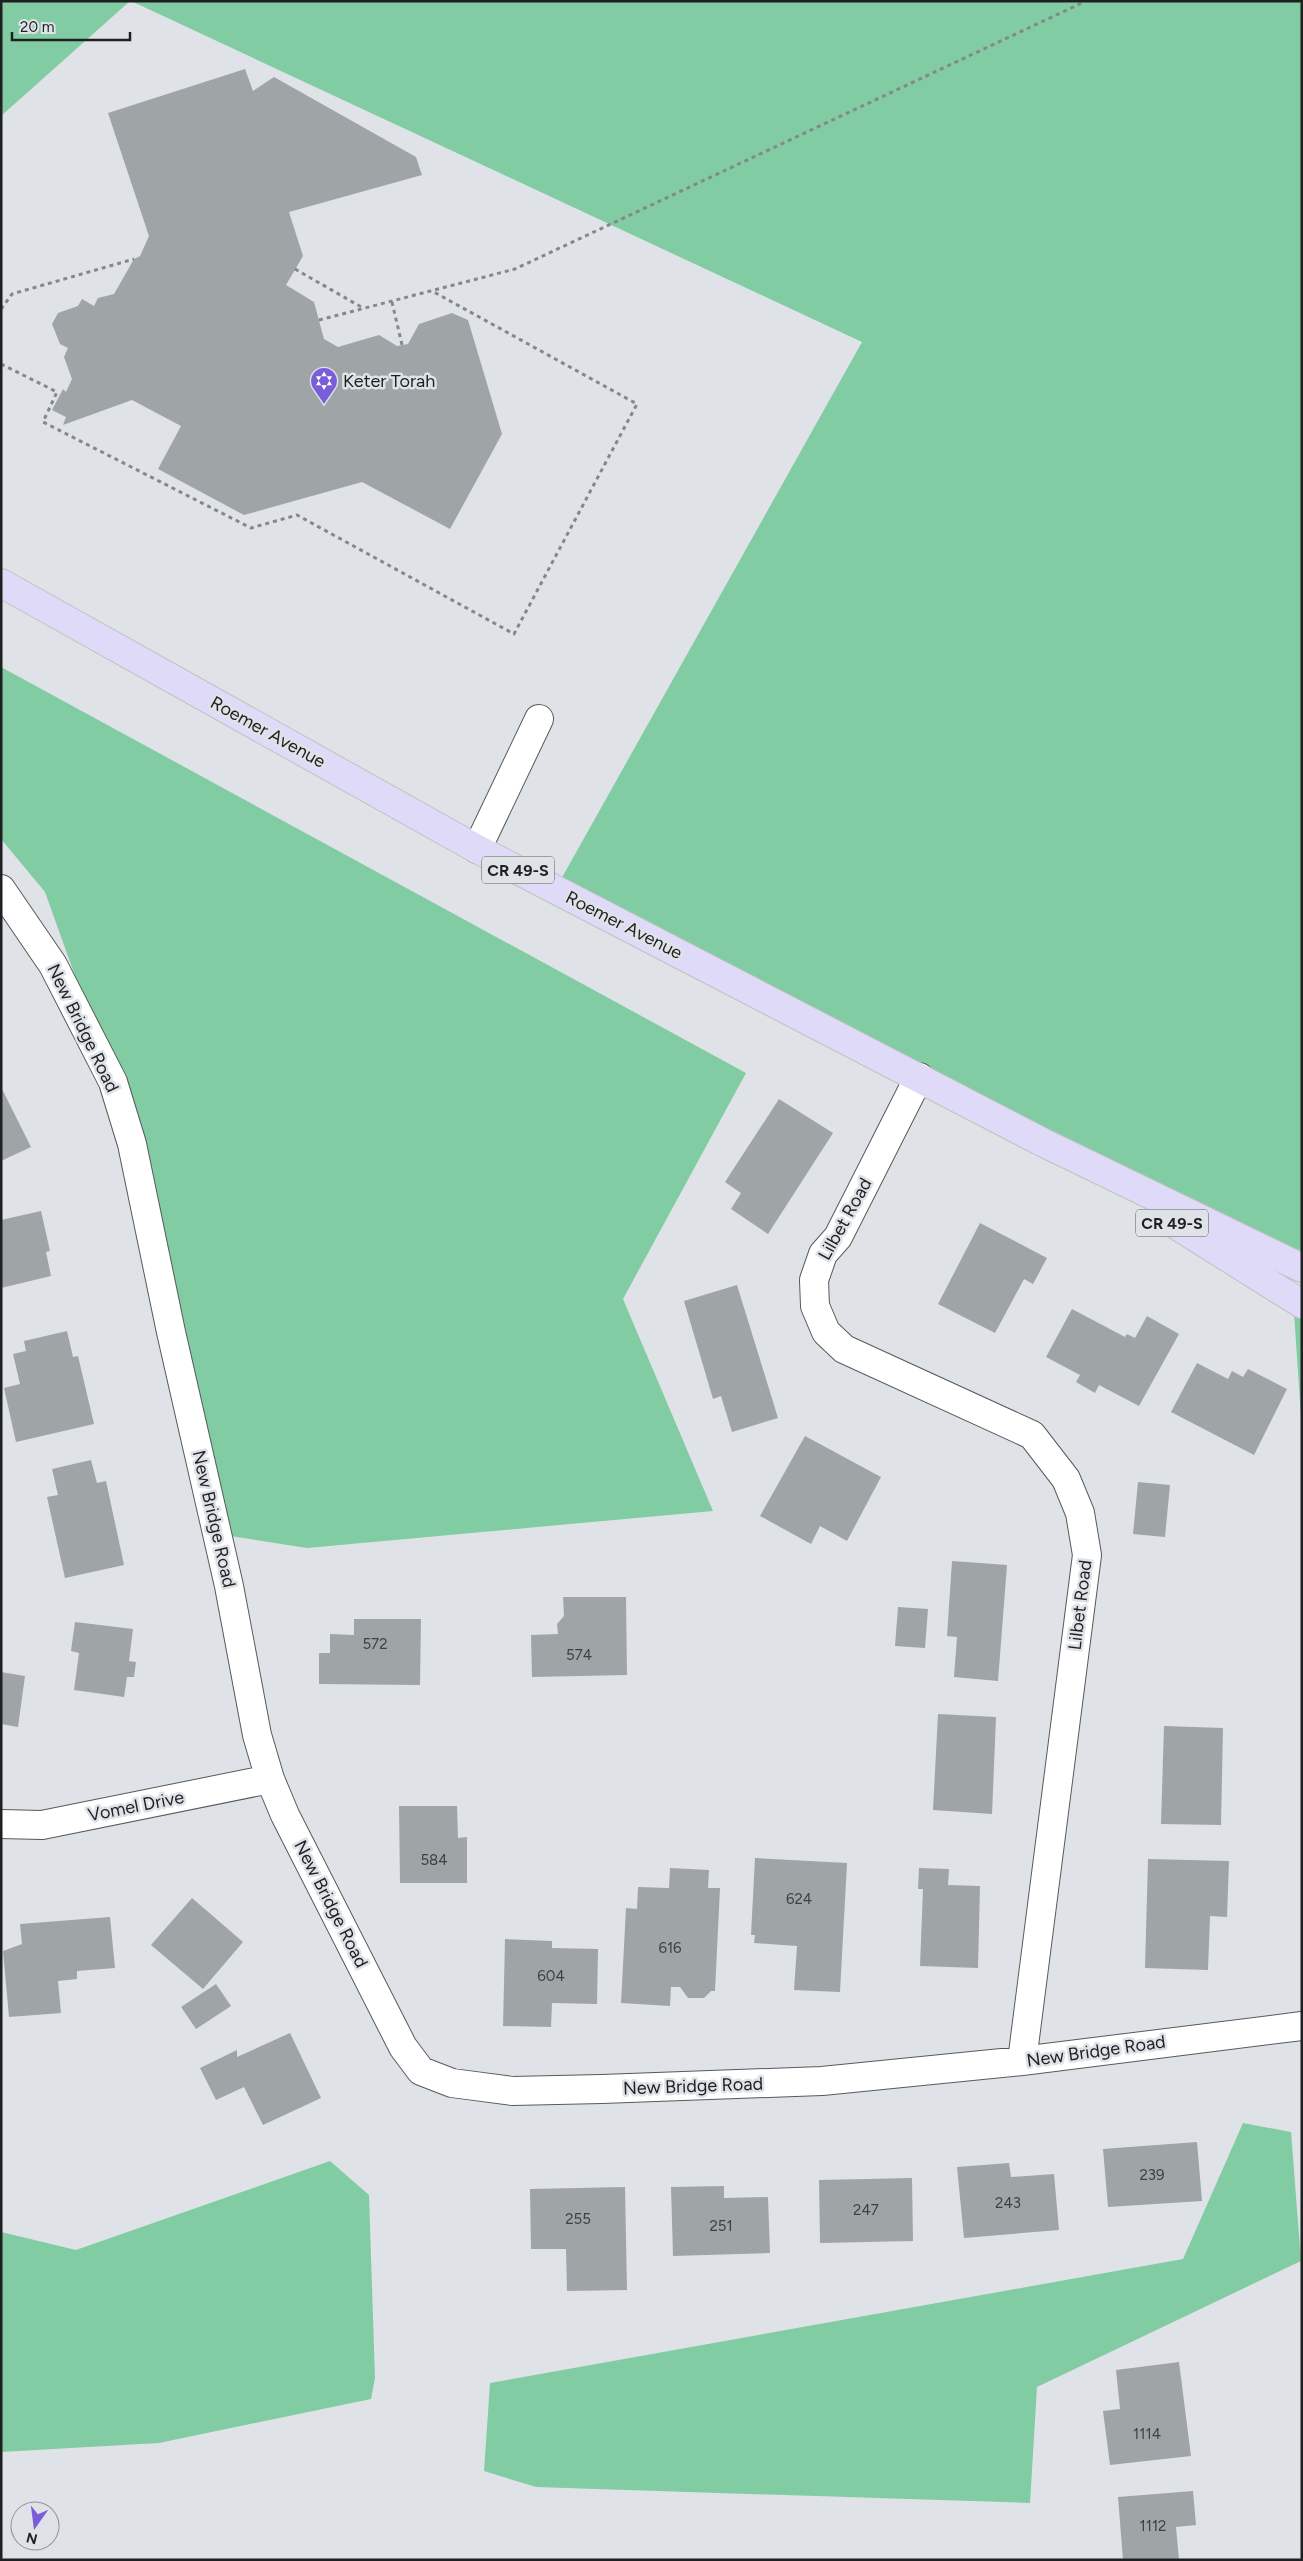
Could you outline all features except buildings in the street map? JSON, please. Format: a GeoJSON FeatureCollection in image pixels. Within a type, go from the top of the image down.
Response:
{"type":"FeatureCollection","features":[{"type":"Feature","properties":{"kind":"main road","name":"Roemer Avenue"},"geometry":{"type":"LineString","coordinates":[[1,583],[477,849],[1042,1142],[1273,1252],[1302,1268]]}},
{"type":"Feature","properties":{"kind":"main road","name":"Roemer Avenue"},"geometry":{"type":"LineString","coordinates":[[1042,1142],[1302,1304]]}},
{"type":"Feature","properties":{"kind":"street"},"geometry":{"type":"LineString","coordinates":[[477,849],[539,719]]}},
{"type":"Feature","properties":{"kind":"street","name":"New Bridge Road"},"geometry":{"type":"LineString","coordinates":[[1,889],[53,965],[116,1091],[132,1144],[170,1332],[222,1552],[257,1735],[270,1779],[285,1815],[403,2047],[421,2071],[452,2083],[512,2091],[822,2081],[1022,2061],[1302,2026]]}},
{"type":"Feature","properties":{"kind":"street","name":"Lilbet Road"},"geometry":{"type":"LineString","coordinates":[[919,1078],[838,1237],[822,1254],[814,1280],[815,1306],[826,1332],[844,1349],[1032,1435],[1066,1479],[1080,1513],[1087,1554],[1022,2061]]}},
{"type":"Feature","properties":{"kind":"street","name":"Vomel Drive"},"geometry":{"type":"LineString","coordinates":[[1,1824],[42,1825],[270,1779]]}},
{"type":"Feature","properties":{"kind":"path"},"geometry":{"type":"LineString","coordinates":[[319,320],[515,270],[1086,1]]}},
{"type":"Feature","properties":{"kind":"path"},"geometry":{"type":"LineString","coordinates":[[1,309],[12,294],[134,259]]}},
{"type":"Feature","properties":{"kind":"path"},"geometry":{"type":"LineString","coordinates":[[295,269],[364,309]]}},
{"type":"Feature","properties":{"kind":"path"},"geometry":{"type":"LineString","coordinates":[[1,364],[57,392],[43,422],[251,528],[297,515],[514,634],[637,404],[432,291]]}},
{"type":"Feature","properties":{"kind":"path"},"geometry":{"type":"LineString","coordinates":[[392,302],[402,345]]}},
{"type":"Feature","properties":{"kind":"green space"},"geometry":{"type":"Polygon","coordinates":[[[1,1],[130,1],[1,116],[1,1]]]}},
{"type":"Feature","properties":{"kind":"green space"},"geometry":{"type":"Polygon","coordinates":[[[131,1],[1302,1],[1302,1268],[555,890],[862,342],[131,1]]]}},
{"type":"Feature","properties":{"kind":"green space"},"geometry":{"type":"Polygon","coordinates":[[[1,667],[746,1073],[623,1299],[713,1511],[307,1548],[218,1534],[113,1082],[45,892],[1,839],[1,667]]]}},
{"type":"Feature","properties":{"kind":"green space"},"geometry":{"type":"Polygon","coordinates":[[[1293,1298],[1302,1304],[1302,1431],[1293,1298]]]}},
{"type":"Feature","properties":{"kind":"green space"},"geometry":{"type":"Polygon","coordinates":[[[1243,2123],[1291,2132],[1301,2261],[1037,2387],[1030,2503],[536,2487],[484,2471],[490,2383],[1183,2259],[1243,2123]]]}},
{"type":"Feature","properties":{"kind":"green space"},"geometry":{"type":"Polygon","coordinates":[[[330,2161],[369,2195],[375,2378],[371,2399],[159,2443],[1,2452],[1,2232],[76,2250],[330,2161]]]}},
{"type":"Feature","properties":{"kind":"place","name":"Keter Torah"},"geometry":{"type":"Point","coordinates":[324,405]}}]}
